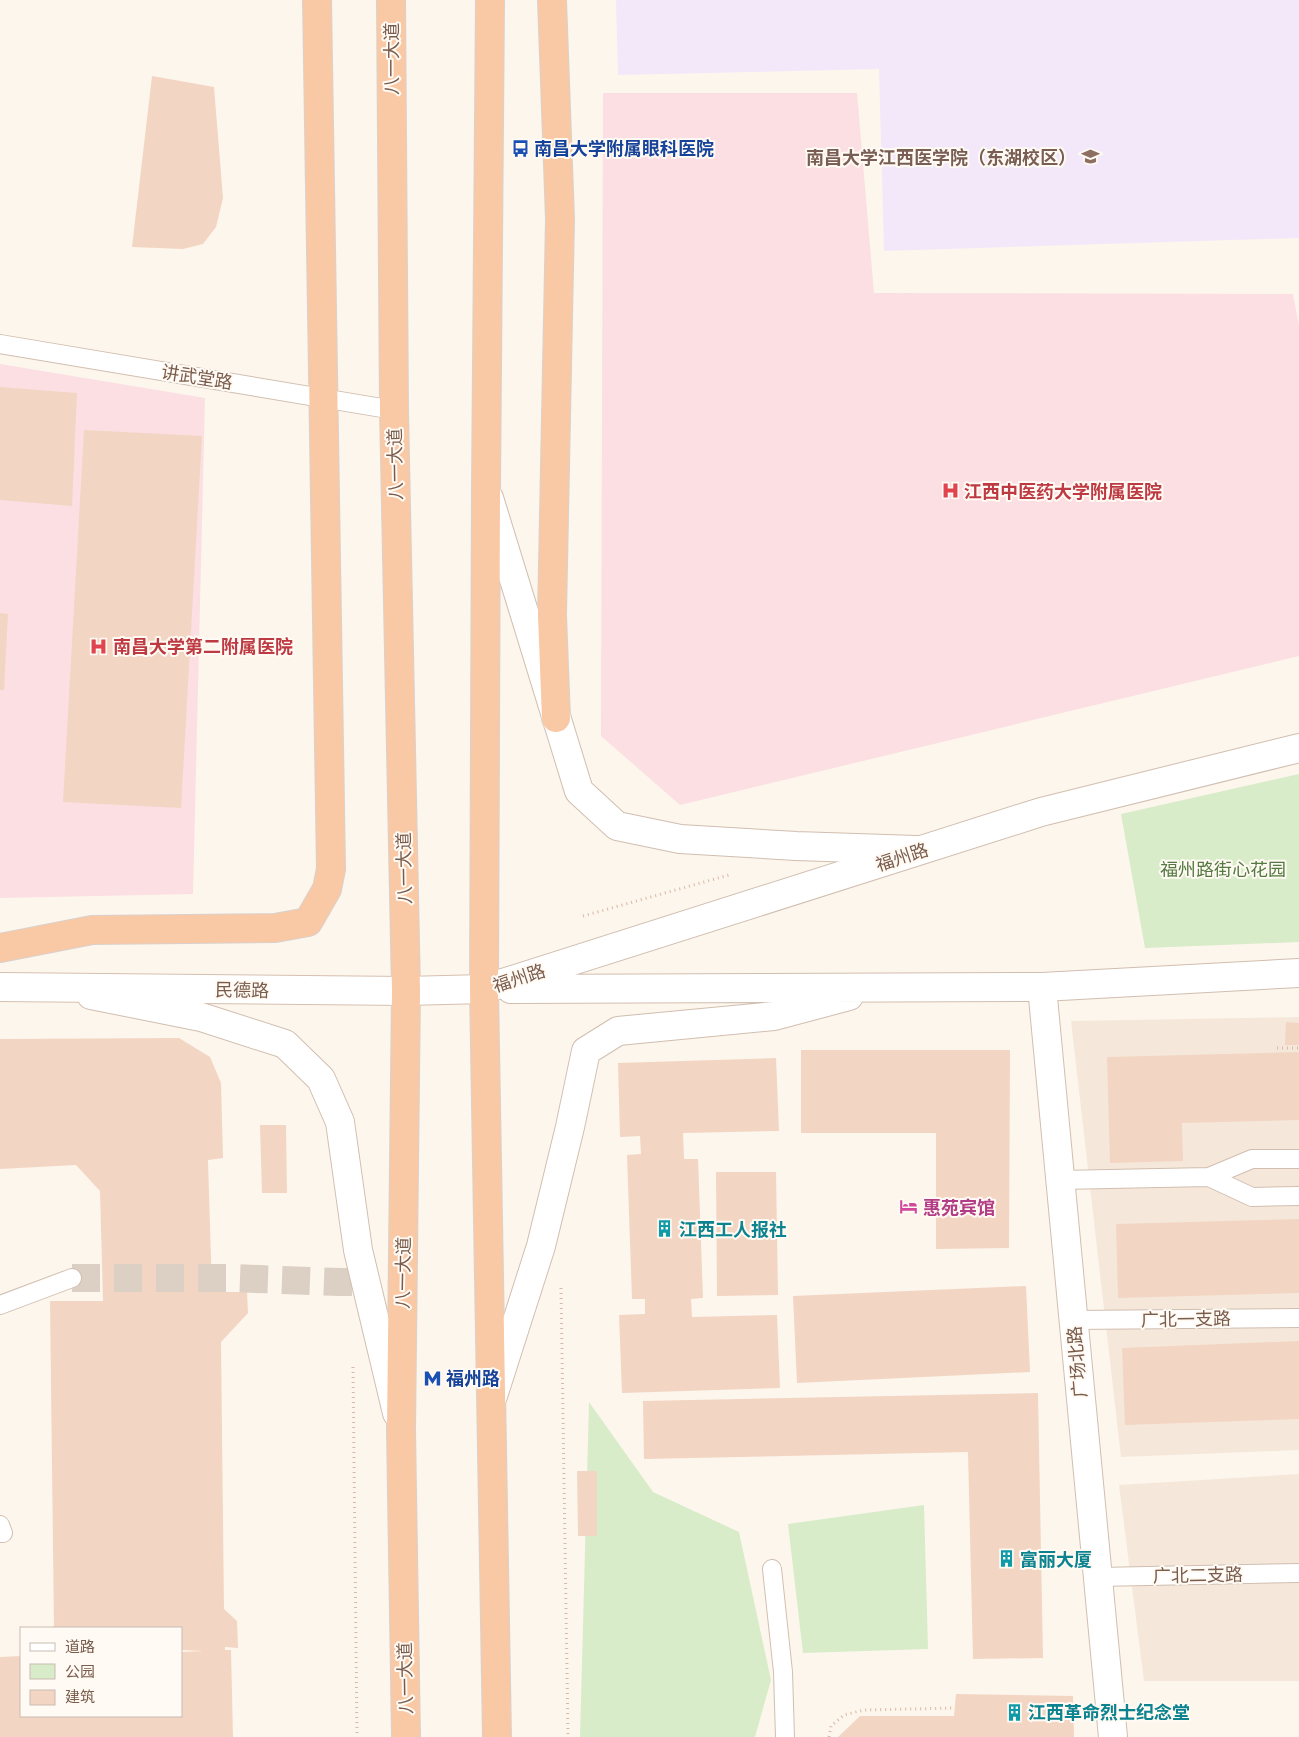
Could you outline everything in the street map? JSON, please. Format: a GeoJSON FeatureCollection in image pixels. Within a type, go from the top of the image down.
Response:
{"type":"FeatureCollection","features":[{"type":"Feature","properties":{"kind":"highway"},"geometry":{"type":"LineString","coordinates":[[0,948],[92,930],[275,928],[308,922],[327,889],[331,869],[317,0]]}},
{"type":"Feature","properties":{"kind":"highway","name":"八一大道"},"geometry":{"type":"LineString","coordinates":[[391,0],[394,410],[406,991],[401,1430],[406,1737]]}},
{"type":"Feature","properties":{"kind":"highway"},"geometry":{"type":"LineString","coordinates":[[490,0],[484,989],[497,1737]]}},
{"type":"Feature","properties":{"kind":"highway"},"geometry":{"type":"LineString","coordinates":[[552,0],[560,219],[552,615],[556,718]]}},
{"type":"Feature","properties":{"kind":"street"},"geometry":{"type":"LineString","coordinates":[[486,489],[579,791],[617,826],[680,839],[796,846],[923,850]]}},
{"type":"Feature","properties":{"kind":"street","name":"福州路"},"geometry":{"type":"LineString","coordinates":[[484,989],[1041,812],[1299,748]]}},
{"type":"Feature","properties":{"kind":"street","name":"福州路"},"geometry":{"type":"LineString","coordinates":[[484,989],[1042,987],[1299,974]]}},
{"type":"Feature","properties":{"kind":"street","name":"民德路"},"geometry":{"type":"LineString","coordinates":[[0,987],[406,991],[484,989]]}},
{"type":"Feature","properties":{"kind":"street"},"geometry":{"type":"LineString","coordinates":[[492,1400],[541,1246],[570,1128],[586,1051],[618,1031],[774,1016],[886,987]]}},
{"type":"Feature","properties":{"kind":"street","name":"广场北路"},"geometry":{"type":"LineString","coordinates":[[1042,987],[1113,1737]]}},
{"type":"Feature","properties":{"kind":"street"},"geometry":{"type":"LineString","coordinates":[[55,988],[201,1017],[285,1044],[321,1079],[340,1122],[358,1250],[401,1430]]}},
{"type":"Feature","properties":{"kind":"lane","name":"讲武堂路"},"geometry":{"type":"LineString","coordinates":[[0,344],[394,410]]}},
{"type":"Feature","properties":{"kind":"lane"},"geometry":{"type":"LineString","coordinates":[[1060,1180],[1210,1177],[1252,1159],[1299,1159]]}},
{"type":"Feature","properties":{"kind":"lane"},"geometry":{"type":"LineString","coordinates":[[1210,1177],[1252,1197],[1299,1196]]}},
{"type":"Feature","properties":{"kind":"lane"},"geometry":{"type":"LineString","coordinates":[[0,1305],[72,1278]]}},
{"type":"Feature","properties":{"kind":"lane","name":"广北一支路"},"geometry":{"type":"LineString","coordinates":[[1073,1320],[1299,1318]]}},
{"type":"Feature","properties":{"kind":"lane"},"geometry":{"type":"LineString","coordinates":[[0,1525],[3,1533],[0,1533]]}},
{"type":"Feature","properties":{"kind":"lane"},"geometry":{"type":"LineString","coordinates":[[772,1569],[784,1672],[786,1737]]}},
{"type":"Feature","properties":{"kind":"lane","name":"广北二支路"},"geometry":{"type":"LineString","coordinates":[[1098,1577],[1299,1573]]}},
{"type":"Feature","properties":{"kind":"path"},"geometry":{"type":"LineString","coordinates":[[583,916],[734,873]]}},
{"type":"Feature","properties":{"kind":"path"},"geometry":{"type":"LineString","coordinates":[[1277,1048],[1299,1048]]}},
{"type":"Feature","properties":{"kind":"path"},"geometry":{"type":"LineString","coordinates":[[561,1280],[568,1737]]}},
{"type":"Feature","properties":{"kind":"path"},"geometry":{"type":"LineString","coordinates":[[353,1361],[357,1737]]}},
{"type":"Feature","properties":{"kind":"path"},"geometry":{"type":"LineString","coordinates":[[829,1737],[831,1726],[844,1715],[864,1710],[955,1708]]}},
{"type":"Feature","properties":{"kind":"shaded area","name":"南昌大学江西医学院（东湖校区）"},"geometry":{"type":"Polygon","coordinates":[[[616,0],[1299,0],[1299,238],[884,251],[879,69],[618,75],[616,0]]]}},
{"type":"Feature","properties":{"kind":"shaded area","name":"江西中医药大学附属医院"},"geometry":{"type":"Polygon","coordinates":[[[603,93],[857,93],[874,293],[1293,294],[1299,326],[1299,656],[680,805],[601,736],[603,93]]]}},
{"type":"Feature","properties":{"kind":"shaded area","name":"南昌大学第二附属医院"},"geometry":{"type":"Polygon","coordinates":[[[0,364],[205,398],[193,894],[0,898],[0,364]]]}},
{"type":"Feature","properties":{"kind":"shaded area"},"geometry":{"type":"Polygon","coordinates":[[[1299,1017],[1299,1450],[1121,1457],[1071,1021],[1299,1017]]]}},
{"type":"Feature","properties":{"kind":"shaded area"},"geometry":{"type":"Polygon","coordinates":[[[1299,1474],[1299,1681],[1144,1681],[1119,1485],[1299,1474]]]}},
{"type":"Feature","properties":{"kind":"green space","name":"福州路街心花园"},"geometry":{"type":"Polygon","coordinates":[[[1299,774],[1299,942],[1145,948],[1121,814],[1299,774]]]}},
{"type":"Feature","properties":{"kind":"green space"},"geometry":{"type":"Polygon","coordinates":[[[589,1402],[653,1492],[739,1532],[771,1680],[755,1737],[580,1737],[589,1402]]]}},
{"type":"Feature","properties":{"kind":"green space"},"geometry":{"type":"Polygon","coordinates":[[[924,1505],[928,1649],[803,1653],[788,1524],[924,1505]]]}},
{"type":"Feature","properties":{"kind":"building"},"geometry":{"type":"Polygon","coordinates":[[[152,76],[214,87],[223,198],[216,227],[203,244],[183,249],[132,247],[152,76]]]}},
{"type":"Feature","properties":{"kind":"building"},"geometry":{"type":"Polygon","coordinates":[[[0,387],[77,393],[72,506],[0,500],[0,387]]]}},
{"type":"Feature","properties":{"kind":"building"},"geometry":{"type":"Polygon","coordinates":[[[84,430],[202,436],[181,808],[63,802],[84,430]]]}},
{"type":"Feature","properties":{"kind":"building"},"geometry":{"type":"Polygon","coordinates":[[[0,613],[8,614],[4,690],[0,690],[0,613]]]}},
{"type":"Feature","properties":{"kind":"building"},"geometry":{"type":"Polygon","coordinates":[[[1286,1022],[1299,1023],[1299,1045],[1285,1045],[1286,1022]]]}},
{"type":"Feature","properties":{"kind":"building"},"geometry":{"type":"Polygon","coordinates":[[[179,1038],[210,1057],[221,1083],[223,1158],[208,1160],[212,1292],[247,1292],[248,1313],[221,1342],[224,1609],[237,1621],[238,1648],[225,1647],[225,1650],[231,1650],[233,1737],[0,1737],[0,1657],[20,1656],[20,1717],[182,1717],[182,1652],[204,1651],[182,1650],[182,1627],[54,1627],[50,1301],[103,1301],[100,1191],[76,1165],[0,1169],[0,1039],[179,1038]]]}},
{"type":"Feature","properties":{"kind":"building"},"geometry":{"type":"Polygon","coordinates":[[[801,1050],[1010,1050],[1009,1248],[936,1249],[936,1133],[801,1133],[801,1050]]]}},
{"type":"Feature","properties":{"kind":"building"},"geometry":{"type":"Polygon","coordinates":[[[1299,1052],[1299,1120],[1182,1123],[1183,1161],[1110,1163],[1107,1057],[1299,1052]]]}},
{"type":"Feature","properties":{"kind":"building","name":"江西工人报社"},"geometry":{"type":"Polygon","coordinates":[[[776,1058],[779,1131],[683,1133],[684,1159],[698,1159],[703,1298],[691,1299],[692,1317],[777,1315],[780,1388],[622,1393],[619,1315],[645,1314],[645,1299],[632,1299],[627,1155],[641,1154],[640,1136],[620,1137],[618,1063],[776,1058]]]}},
{"type":"Feature","properties":{"kind":"building"},"geometry":{"type":"Polygon","coordinates":[[[260,1125],[286,1125],[287,1193],[262,1193],[260,1125]]]}},
{"type":"Feature","properties":{"kind":"building"},"geometry":{"type":"Polygon","coordinates":[[[716,1172],[776,1172],[778,1295],[717,1296],[716,1172]]]}},
{"type":"Feature","properties":{"kind":"building"},"geometry":{"type":"Polygon","coordinates":[[[1299,1219],[1299,1293],[1118,1298],[1116,1224],[1299,1219]]]}},
{"type":"Feature","properties":{"kind":"building"},"geometry":{"type":"Polygon","coordinates":[[[1026,1286],[1030,1372],[797,1383],[793,1296],[1026,1286]]]}},
{"type":"Feature","properties":{"kind":"building"},"geometry":{"type":"Polygon","coordinates":[[[1299,1341],[1299,1419],[1125,1425],[1122,1348],[1299,1341]]]}},
{"type":"Feature","properties":{"kind":"building","name":"富丽大厦"},"geometry":{"type":"Polygon","coordinates":[[[1038,1393],[1043,1658],[973,1659],[968,1452],[644,1459],[643,1401],[1038,1393]]]}},
{"type":"Feature","properties":{"kind":"building"},"geometry":{"type":"Polygon","coordinates":[[[577,1471],[597,1471],[597,1536],[578,1536],[577,1471]]]}},
{"type":"Feature","properties":{"kind":"building","name":"江西革命烈士纪念堂"},"geometry":{"type":"Polygon","coordinates":[[[956,1694],[1073,1696],[1074,1737],[838,1737],[860,1716],[954,1716],[956,1694]]]}},
{"type":"Feature","properties":{"kind":"tunnel"},"geometry":{"type":"LineString","coordinates":[[72,1278],[230,1278],[365,1282]]}},
{"type":"Feature","properties":{"kind":"place","name":"南昌大学附属眼科医院"},"geometry":{"type":"Point","coordinates":[520,148]}},
{"type":"Feature","properties":{"kind":"place","name":"南昌大学江西医学院（东湖校区）"},"geometry":{"type":"Point","coordinates":[1090,157]}},
{"type":"Feature","properties":{"kind":"place","name":"江西中医药大学附属医院"},"geometry":{"type":"Point","coordinates":[950,491]}},
{"type":"Feature","properties":{"kind":"place","name":"南昌大学第二附属医院"},"geometry":{"type":"Point","coordinates":[99,646]}},
{"type":"Feature","properties":{"kind":"place","name":"惠苑宾馆"},"geometry":{"type":"Point","coordinates":[909,1207]}},
{"type":"Feature","properties":{"kind":"place","name":"江西工人报社"},"geometry":{"type":"Point","coordinates":[665,1229]}},
{"type":"Feature","properties":{"kind":"place","name":"福州路"},"geometry":{"type":"Point","coordinates":[432,1378]}},
{"type":"Feature","properties":{"kind":"place","name":"富丽大厦"},"geometry":{"type":"Point","coordinates":[1006,1559]}},
{"type":"Feature","properties":{"kind":"place","name":"江西革命烈士纪念堂"},"geometry":{"type":"Point","coordinates":[1014,1712]}}]}
